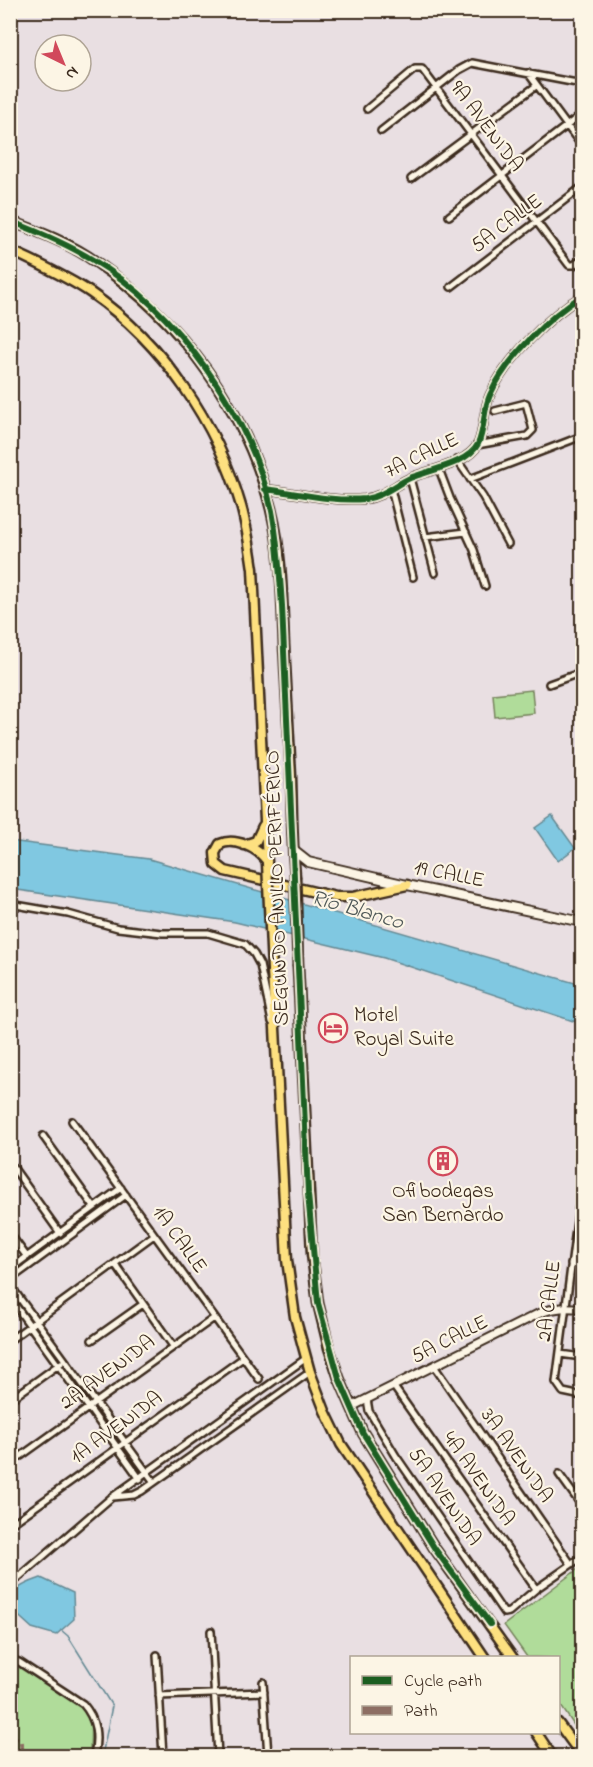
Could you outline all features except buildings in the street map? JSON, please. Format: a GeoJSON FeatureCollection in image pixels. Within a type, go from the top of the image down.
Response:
{"type":"FeatureCollection","features":[{"type":"Feature","properties":{"kind":"main road","name":"SEGUNDO ANILLO PERIFÉRICO"},"geometry":{"type":"LineString","coordinates":[[10,221],[58,241],[95,261],[159,313],[204,366],[229,404],[249,443],[271,509],[277,545],[282,606],[312,1254],[318,1303],[329,1348],[363,1433],[435,1550],[512,1656]]}},
{"type":"Feature","properties":{"kind":"main road","name":"SEGUNDO ANILLO PERIFÉRICO"},"geometry":{"type":"LineString","coordinates":[[10,250],[66,278],[92,294],[139,334],[180,381],[200,413],[225,462],[243,514],[253,569],[287,1260],[295,1317],[305,1359],[325,1411],[341,1444],[484,1656]]}},
{"type":"Feature","properties":{"kind":"main road"},"geometry":{"type":"LineString","coordinates":[[244,845],[258,838],[265,818]]}},
{"type":"Feature","properties":{"kind":"main road"},"geometry":{"type":"LineString","coordinates":[[267,862],[260,852],[230,842],[220,844],[215,853],[216,864],[229,873],[336,897],[353,897],[407,885]]}},
{"type":"Feature","properties":{"kind":"main road","name":"19 CALLE"},"geometry":{"type":"LineString","coordinates":[[294,850],[308,862],[582,922]]}},
{"type":"Feature","properties":{"kind":"main road"},"geometry":{"type":"LineString","coordinates":[[295,874],[308,862]]}},
{"type":"Feature","properties":{"kind":"main road"},"geometry":{"type":"LineString","coordinates":[[411,1545],[421,1543],[426,1534]]}},
{"type":"Feature","properties":{"kind":"main road"},"geometry":{"type":"LineString","coordinates":[[421,1561],[426,1552],[435,1550]]}},
{"type":"Feature","properties":{"kind":"main road"},"geometry":{"type":"LineString","coordinates":[[560,1726],[582,1756]]}},
{"type":"Feature","properties":{"kind":"main road"},"geometry":{"type":"LineString","coordinates":[[537,1734],[552,1756]]}},
{"type":"Feature","properties":{"kind":"street"},"geometry":{"type":"LineString","coordinates":[[381,131],[436,87],[472,63],[582,84]]}},
{"type":"Feature","properties":{"kind":"street","name":"9A AVENIDA"},"geometry":{"type":"LineString","coordinates":[[367,109],[414,69],[422,69],[569,265],[574,265],[582,259]]}},
{"type":"Feature","properties":{"kind":"street"},"geometry":{"type":"LineString","coordinates":[[528,73],[582,146]]}},
{"type":"Feature","properties":{"kind":"street"},"geometry":{"type":"LineString","coordinates":[[411,179],[536,86]]}},
{"type":"Feature","properties":{"kind":"street"},"geometry":{"type":"LineString","coordinates":[[448,216],[582,114]]}},
{"type":"Feature","properties":{"kind":"street","name":"5A CALLE"},"geometry":{"type":"LineString","coordinates":[[451,287],[582,187]]}},
{"type":"Feature","properties":{"kind":"street","name":"7A CALLE"},"geometry":{"type":"LineString","coordinates":[[265,489],[321,497],[372,498],[391,492],[410,478],[441,473],[471,452],[477,445],[491,393],[509,365],[531,338],[554,316],[582,296]]}},
{"type":"Feature","properties":{"kind":"street"},"geometry":{"type":"LineString","coordinates":[[477,445],[527,436],[533,430],[526,403],[495,411]]}},
{"type":"Feature","properties":{"kind":"street"},"geometry":{"type":"LineString","coordinates":[[470,479],[582,436]]}},
{"type":"Feature","properties":{"kind":"street"},"geometry":{"type":"LineString","coordinates":[[457,460],[483,497],[508,544]]}},
{"type":"Feature","properties":{"kind":"street"},"geometry":{"type":"LineString","coordinates":[[441,473],[474,550],[485,586]]}},
{"type":"Feature","properties":{"kind":"street"},"geometry":{"type":"LineString","coordinates":[[410,478],[435,573]]}},
{"type":"Feature","properties":{"kind":"street"},"geometry":{"type":"LineString","coordinates":[[391,492],[412,577]]}},
{"type":"Feature","properties":{"kind":"street"},"geometry":{"type":"LineString","coordinates":[[425,537],[466,532]]}},
{"type":"Feature","properties":{"kind":"street"},"geometry":{"type":"LineString","coordinates":[[549,684],[582,672]]}},
{"type":"Feature","properties":{"kind":"street"},"geometry":{"type":"LineString","coordinates":[[10,904],[68,914],[118,928],[162,933],[208,933],[245,944],[254,954],[260,966],[268,1009],[277,1038]]}},
{"type":"Feature","properties":{"kind":"street","name":"1A CALLE"},"geometry":{"type":"LineString","coordinates":[[72,1121],[259,1379]]}},
{"type":"Feature","properties":{"kind":"street"},"geometry":{"type":"LineString","coordinates":[[43,1136],[94,1207]]}},
{"type":"Feature","properties":{"kind":"street"},"geometry":{"type":"LineString","coordinates":[[10,1163],[65,1239]]}},
{"type":"Feature","properties":{"kind":"street","name":"2A CALLE"},"geometry":{"type":"LineString","coordinates":[[582,1183],[580,1221],[556,1382],[558,1387],[571,1395],[582,1396]]}},
{"type":"Feature","properties":{"kind":"street"},"geometry":{"type":"LineString","coordinates":[[10,1269],[120,1188]]}},
{"type":"Feature","properties":{"kind":"street"},"geometry":{"type":"LineString","coordinates":[[126,1195],[11,1281],[37,1321],[154,1482]]}},
{"type":"Feature","properties":{"kind":"street"},"geometry":{"type":"LineString","coordinates":[[10,1234],[27,1257]]}},
{"type":"Feature","properties":{"kind":"street"},"geometry":{"type":"LineString","coordinates":[[10,1340],[154,1235]]}},
{"type":"Feature","properties":{"kind":"street"},"geometry":{"type":"LineString","coordinates":[[115,1264],[173,1346]]}},
{"type":"Feature","properties":{"kind":"street"},"geometry":{"type":"LineString","coordinates":[[572,1264],[582,1265]]}},
{"type":"Feature","properties":{"kind":"street"},"geometry":{"type":"LineString","coordinates":[[10,1298],[140,1479]]}},
{"type":"Feature","properties":{"kind":"street"},"geometry":{"type":"LineString","coordinates":[[92,1340],[143,1304]]}},
{"type":"Feature","properties":{"kind":"street"},"geometry":{"type":"LineString","coordinates":[[566,1306],[582,1309]]}},
{"type":"Feature","properties":{"kind":"street","name":"5A CALLE"},"geometry":{"type":"LineString","coordinates":[[351,1407],[540,1313],[566,1306]]}},
{"type":"Feature","properties":{"kind":"street","name":"2A AVENIDA"},"geometry":{"type":"LineString","coordinates":[[21,1456],[214,1318]]}},
{"type":"Feature","properties":{"kind":"street"},"geometry":{"type":"LineString","coordinates":[[560,1354],[582,1357]]}},
{"type":"Feature","properties":{"kind":"street","name":"1A AVENIDA"},"geometry":{"type":"LineString","coordinates":[[10,1525],[243,1358]]}},
{"type":"Feature","properties":{"kind":"street"},"geometry":{"type":"LineString","coordinates":[[10,1585],[112,1497],[305,1359]]}},
{"type":"Feature","properties":{"kind":"street"},"geometry":{"type":"LineString","coordinates":[[10,1400],[65,1360]]}},
{"type":"Feature","properties":{"kind":"street","name":"3A AVENIDA"},"geometry":{"type":"LineString","coordinates":[[434,1366],[571,1564]]}},
{"type":"Feature","properties":{"kind":"street"},"geometry":{"type":"LineString","coordinates":[[112,1497],[134,1495],[310,1372]]}},
{"type":"Feature","properties":{"kind":"street"},"geometry":{"type":"LineString","coordinates":[[267,1387],[274,1397]]}},
{"type":"Feature","properties":{"kind":"street","name":"4A AVENIDA"},"geometry":{"type":"LineString","coordinates":[[394,1387],[536,1589]]}},
{"type":"Feature","properties":{"kind":"street","name":"5A AVENIDA"},"geometry":{"type":"LineString","coordinates":[[367,1399],[369,1411],[396,1456],[504,1613],[509,1612],[536,1589]]}},
{"type":"Feature","properties":{"kind":"street"},"geometry":{"type":"LineString","coordinates":[[559,1474],[582,1504]]}},
{"type":"Feature","properties":{"kind":"street"},"geometry":{"type":"LineString","coordinates":[[536,1589],[582,1557]]}},
{"type":"Feature","properties":{"kind":"street"},"geometry":{"type":"LineString","coordinates":[[211,1631],[218,1756]]}},
{"type":"Feature","properties":{"kind":"street"},"geometry":{"type":"LineString","coordinates":[[157,1655],[163,1756]]}},
{"type":"Feature","properties":{"kind":"street"},"geometry":{"type":"LineString","coordinates":[[10,1659],[20,1662],[83,1704],[91,1713],[95,1725],[94,1756]]}},
{"type":"Feature","properties":{"kind":"street"},"geometry":{"type":"LineString","coordinates":[[263,1682],[268,1756]]}},
{"type":"Feature","properties":{"kind":"street"},"geometry":{"type":"LineString","coordinates":[[159,1696],[264,1692]]}},
{"type":"Feature","properties":{"kind":"green space"},"geometry":{"type":"Polygon","coordinates":[[[532,690],[534,713],[495,717],[493,694],[532,690]]]}},
{"type":"Feature","properties":{"kind":"green space"},"geometry":{"type":"Polygon","coordinates":[[[582,1566],[582,1737],[560,1704],[560,1656],[526,1656],[504,1625],[582,1566]]]}},
{"type":"Feature","properties":{"kind":"green space"},"geometry":{"type":"Polygon","coordinates":[[[10,1659],[19,1662],[91,1713],[90,1756],[11,1756],[10,1659]]]}},
{"type":"Feature","properties":{"kind":"water"},"geometry":{"type":"Polygon","coordinates":[[[552,816],[575,848],[558,861],[535,828],[552,816]]]}},
{"type":"Feature","properties":{"kind":"water"},"geometry":{"type":"Polygon","coordinates":[[[10,841],[149,859],[582,985],[582,1024],[384,958],[235,922],[11,889],[10,841]]]}},
{"type":"Feature","properties":{"kind":"water"},"geometry":{"type":"Polygon","coordinates":[[[41,1578],[73,1593],[74,1619],[56,1635],[32,1628],[11,1609],[13,1596],[19,1588],[41,1578]]]}},
{"type":"Feature","properties":{"kind":"waterway"},"geometry":{"type":"LineString","coordinates":[[61,1630],[68,1636],[112,1706],[102,1756]]}},
{"type":"Feature","properties":{"kind":"marked path"},"geometry":{"type":"LineString","coordinates":[[10,1735],[21,1741],[20,1756]]}},
{"type":"Feature","properties":{"kind":"cycle path"},"geometry":{"type":"LineString","coordinates":[[10,221],[53,239],[93,260],[124,281],[153,307],[181,336],[206,368],[247,439],[262,475],[274,523],[282,606],[308,1194],[318,1303],[339,1378],[363,1433],[435,1549],[490,1624]]}},
{"type":"Feature","properties":{"kind":"cycle path"},"geometry":{"type":"LineString","coordinates":[[265,489],[327,498],[365,499],[383,493],[410,478],[466,457],[478,444],[490,395],[506,367],[543,327],[582,296]]}},
{"type":"Feature","properties":{"kind":"place","name":"Motel Royal Suite"},"geometry":{"type":"Point","coordinates":[333,1028]}},
{"type":"Feature","properties":{"kind":"place","name":"Ofibodegas San Bernardo"},"geometry":{"type":"Point","coordinates":[443,1161]}},
{"type":"Feature","properties":{"kind":"water label","name":"Río Blanco"},"geometry":{"type":"Point","coordinates":[357,911]}}]}
